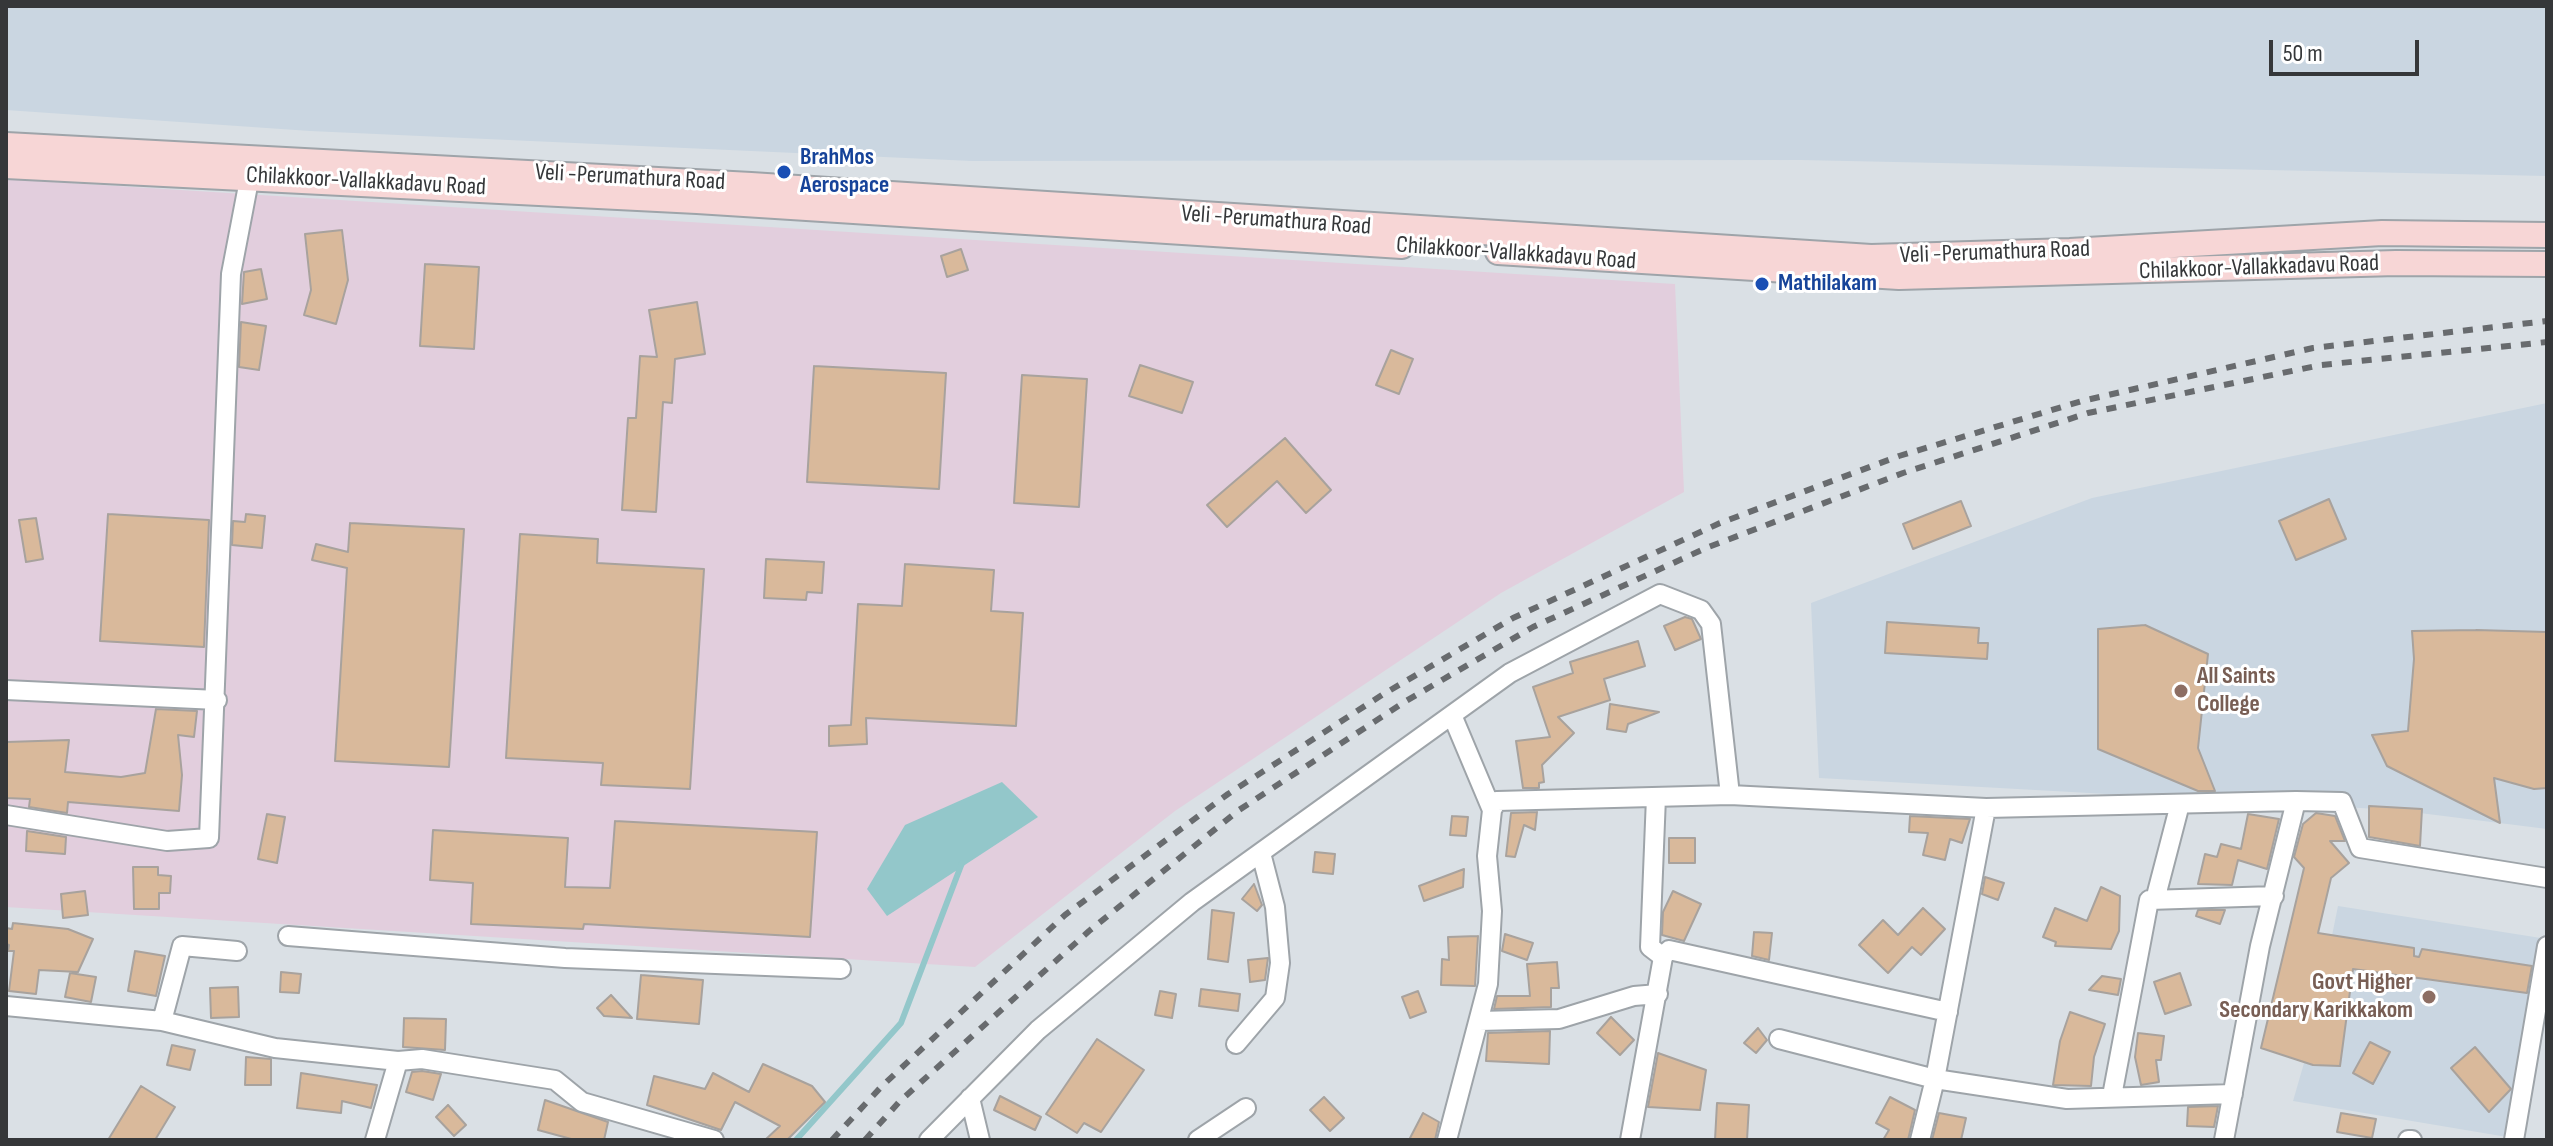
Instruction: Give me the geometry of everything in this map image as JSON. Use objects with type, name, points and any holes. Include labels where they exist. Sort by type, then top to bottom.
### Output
[{"type":"main road","name":"Veli -Perumathura Road","points":[[6,145],[751,185],[1871,257],[2070,251],[2382,233],[2547,235]]},
{"type":"main road","name":"Chilakkoor-Vallakkadavu Road","points":[[6,166],[250,175],[1899,277],[2396,263],[2547,264]]},
{"type":"street","points":[[6,815],[167,841],[209,838],[217,700],[231,274],[250,175]]},
{"type":"street","points":[[929,1140],[1038,1030],[1192,902],[1510,673],[1660,594],[1701,610],[1711,624],[1730,795]]},
{"type":"street","points":[[6,690],[217,700]]},
{"type":"street","points":[[1452,715],[1492,810]]},
{"type":"street","points":[[1447,1140],[1488,984],[1492,911],[1487,856],[1492,810],[1497,801],[1730,795],[1986,808],[2342,802],[2360,848],[2547,878]]},
{"type":"street","points":[[1656,797],[1650,947],[1663,957]]},
{"type":"street","points":[[2224,1140],[2260,946],[2296,801]]},
{"type":"street","points":[[2155,900],[2180,804]]},
{"type":"street","points":[[1920,1140],[1935,1079],[1986,808]]},
{"type":"street","points":[[1236,1044],[1275,998],[1277,986],[1280,963],[1275,907],[1261,853]]},
{"type":"street","points":[[2112,1096],[2149,900],[2274,896]]},
{"type":"street","points":[[288,936],[565,958],[841,969]]},
{"type":"street","points":[[162,1021],[182,946],[237,951]]},
{"type":"street","points":[[2514,1140],[2547,946]]},
{"type":"street","points":[[1630,1140],[1663,957],[1669,950],[1948,1012]]},
{"type":"street","points":[[1479,1021],[1559,1019],[1634,996],[1658,994]]},
{"type":"street","points":[[6,1006],[162,1021],[275,1048],[398,1061],[422,1059],[555,1080],[582,1102],[714,1140]]},
{"type":"street","points":[[1779,1039],[1935,1079],[2067,1099],[2233,1094]]},
{"type":"street","points":[[375,1140],[398,1061]]},
{"type":"street","points":[[970,1098],[980,1140]]},
{"type":"street","points":[[1198,1140],[1246,1108]]},
{"type":"shaded area","points":[[6,6],[2547,6],[2547,176],[1801,160],[972,161],[310,131],[6,110]]},
{"type":"shaded area","points":[[6,179],[1675,284],[1684,492],[1501,593],[1175,811],[975,967],[6,907]]},
{"type":"shaded area","name":"All Saints College","points":[[2547,403],[2547,829],[2396,810],[1819,778],[1811,603],[2092,498]]},
{"type":"shaded area","name":"Govt Higher Secondary Karikkakom","points":[[2338,906],[2547,939],[2513,1138],[2293,1101],[2311,1039]]},
{"type":"water","points":[[1002,782],[1038,817],[887,916],[867,889],[905,825]]},
{"type":"building","points":[[342,230],[348,280],[336,324],[304,315],[311,290],[305,234]]},
{"type":"building","points":[[961,249],[968,270],[947,277],[941,256]]},
{"type":"building","points":[[425,264],[479,267],[474,349],[420,346]]},
{"type":"building","points":[[261,269],[267,299],[242,304],[244,272]]},
{"type":"building","points":[[697,302],[705,354],[675,359],[672,403],[663,402],[656,512],[622,510],[628,418],[636,418],[640,356],[657,357],[649,310]]},
{"type":"building","points":[[241,322],[266,326],[259,370],[239,367]]},
{"type":"building","points":[[1391,350],[1413,359],[1399,394],[1376,385]]},
{"type":"building","points":[[1140,365],[1193,382],[1182,413],[1129,396]]},
{"type":"building","points":[[814,366],[946,373],[939,489],[807,482]]},
{"type":"building","points":[[1022,375],[1087,379],[1079,507],[1014,503]]},
{"type":"building","points":[[1285,438],[1331,490],[1306,513],[1277,481],[1227,527],[1207,505]]},
{"type":"building","points":[[2329,499],[2346,539],[2296,560],[2279,521]]},
{"type":"building","points":[[1961,501],[1971,526],[1913,549],[1903,524]]},
{"type":"building","points":[[108,514],[209,520],[204,647],[100,641]]},
{"type":"building","points":[[246,514],[265,516],[262,548],[232,545],[233,521],[245,522]]},
{"type":"building","points":[[36,518],[43,559],[26,562],[19,520]]},
{"type":"building","points":[[350,523],[464,529],[449,767],[335,761],[347,568],[312,560],[316,544],[348,552]]},
{"type":"building","points":[[520,534],[598,539],[597,563],[704,569],[690,789],[601,785],[603,763],[506,758]]},
{"type":"building","points":[[766,559],[824,562],[822,593],[807,592],[806,600],[764,598]]},
{"type":"building","points":[[905,564],[994,570],[991,611],[1023,613],[1016,726],[866,718],[867,744],[829,746],[829,726],[851,725],[858,604],[902,606]]},
{"type":"building","points":[[1685,617],[1692,619],[1701,639],[1675,650],[1664,626]]},
{"type":"building","points":[[1887,622],[1979,628],[1978,643],[1988,643],[1987,659],[1885,653]]},
{"type":"building","points":[[2145,625],[2208,654],[2198,748],[2215,791],[2198,791],[2098,749],[2098,629]]},
{"type":"building","points":[[2412,631],[2547,632],[2547,788],[2534,789],[2494,778],[2500,823],[2387,766],[2372,735],[2408,731],[2414,659]]},
{"type":"building","points":[[1638,641],[1645,666],[1604,679],[1610,700],[1558,717],[1574,733],[1542,765],[1544,782],[1539,783],[1539,788],[1523,788],[1516,741],[1550,737],[1533,687],[1573,673],[1570,662]]},
{"type":"building","points":[[1610,704],[1659,712],[1628,724],[1626,732],[1607,729]]},
{"type":"building","points":[[156,709],[197,711],[194,737],[178,735],[182,775],[179,811],[68,802],[67,813],[29,807],[30,799],[6,798],[7,742],[69,740],[65,772],[121,777],[145,773]]},
{"type":"building","points":[[2369,806],[2422,809],[2420,846],[2369,837]]},
{"type":"building","points":[[1537,812],[1535,830],[1524,825],[1515,857],[1506,856],[1511,813]]},
{"type":"building","points":[[2316,813],[2335,816],[2345,841],[2330,841],[2349,863],[2331,878],[2318,933],[2414,948],[2414,956],[2419,957],[2422,949],[2532,966],[2527,993],[2353,969],[2340,1066],[2313,1065],[2261,1048],[2304,868],[2294,857],[2303,824]]},
{"type":"building","points":[[267,814],[285,817],[277,863],[258,859]]},
{"type":"building","points":[[2248,814],[2279,819],[2267,869],[2238,860],[2232,885],[2198,884],[2205,854],[2217,857],[2221,844],[2241,849]]},
{"type":"building","points":[[1452,816],[1468,817],[1466,836],[1450,835]]},
{"type":"building","points":[[1910,816],[1970,819],[1962,843],[1950,839],[1945,860],[1923,855],[1928,833],[1909,832]]},
{"type":"building","points":[[615,821],[817,832],[810,937],[584,924],[583,929],[471,924],[473,883],[430,880],[433,830],[568,838],[565,887],[610,888]]},
{"type":"building","points":[[27,831],[66,837],[65,854],[26,851]]},
{"type":"building","points":[[1669,838],[1695,838],[1695,863],[1669,863]]},
{"type":"building","points":[[1315,852],[1335,854],[1333,874],[1313,872]]},
{"type":"building","points":[[133,867],[158,867],[158,875],[171,876],[170,893],[159,893],[159,909],[134,909]]},
{"type":"building","points":[[1464,869],[1463,887],[1424,901],[1419,886]]},
{"type":"building","points":[[1985,877],[2004,883],[1998,900],[1982,894]]},
{"type":"building","points":[[1254,884],[1262,905],[1257,911],[1242,899]]},
{"type":"building","points":[[2101,887],[2120,896],[2119,931],[2111,949],[2055,946],[2056,942],[2043,937],[2055,908],[2087,921]]},
{"type":"building","points":[[85,891],[88,915],[63,918],[61,894]]},
{"type":"building","points":[[1673,891],[1701,904],[1684,941],[1662,935],[1663,912]]},
{"type":"building","points":[[1923,908],[1945,929],[1921,955],[1912,947],[1888,973],[1859,945],[1883,920],[1898,935]]},
{"type":"building","points":[[1212,910],[1234,913],[1228,962],[1208,959]]},
{"type":"building","points":[[2198,910],[2225,910],[2220,924],[2196,916]]},
{"type":"building","points":[[13,923],[68,929],[93,939],[78,972],[39,970],[36,994],[9,991],[14,951],[8,951],[6,928],[12,929]]},
{"type":"building","points":[[1754,932],[1772,933],[1769,960],[1752,956]]},
{"type":"building","points":[[1505,934],[1533,943],[1527,960],[1502,951]]},
{"type":"building","points":[[1478,936],[1475,986],[1441,985],[1442,959],[1449,960],[1448,937]]},
{"type":"building","points":[[135,951],[165,956],[156,996],[128,991]]},
{"type":"building","points":[[1268,958],[1265,980],[1250,982],[1248,960]]},
{"type":"building","points":[[1557,962],[1559,988],[1551,988],[1551,1007],[1494,1009],[1497,996],[1530,996],[1527,964]]},
{"type":"building","points":[[281,972],[301,974],[299,993],[280,992]]},
{"type":"building","points":[[70,973],[96,977],[91,1002],[65,997]]},
{"type":"building","points":[[2180,973],[2191,1005],[2165,1014],[2154,982]]},
{"type":"building","points":[[641,975],[703,980],[699,1024],[637,1019]]},
{"type":"building","points":[[2102,976],[2121,979],[2118,995],[2089,990]]},
{"type":"building","points":[[238,987],[239,1017],[211,1018],[210,988]]},
{"type":"building","points":[[1201,989],[1240,994],[1238,1011],[1199,1006]]},
{"type":"building","points":[[1160,991],[1176,994],[1172,1018],[1155,1015]]},
{"type":"building","points":[[1418,991],[1426,1012],[1410,1018],[1402,997]]},
{"type":"building","points":[[611,995],[632,1018],[604,1016],[597,1008]]},
{"type":"building","points":[[2070,1012],[2105,1024],[2094,1057],[2091,1086],[2053,1085],[2060,1041]]},
{"type":"building","points":[[1611,1017],[1634,1040],[1620,1055],[1597,1033]]},
{"type":"building","points":[[404,1018],[446,1019],[445,1050],[403,1047]]},
{"type":"building","points":[[1758,1028],[1767,1040],[1756,1053],[1744,1043]]},
{"type":"building","points":[[1550,1031],[1549,1064],[1486,1061],[1488,1033]]},
{"type":"building","points":[[2138,1033],[2164,1036],[2161,1060],[2156,1060],[2159,1082],[2141,1085],[2135,1057]]},
{"type":"building","points":[[1097,1039],[1144,1070],[1101,1132],[1084,1123],[1077,1133],[1046,1114]]},
{"type":"building","points":[[2370,1042],[2390,1052],[2373,1084],[2353,1073]]},
{"type":"building","points":[[172,1045],[195,1050],[190,1070],[167,1065]]},
{"type":"building","points":[[2475,1047],[2511,1089],[2489,1112],[2451,1068]]},
{"type":"building","points":[[1658,1053],[1706,1070],[1700,1110],[1648,1107]]},
{"type":"building","points":[[246,1057],[271,1059],[271,1085],[245,1085]]},
{"type":"building","points":[[763,1064],[812,1086],[825,1102],[787,1140],[765,1140],[780,1126],[735,1102],[721,1130],[647,1105],[654,1076],[705,1089],[713,1073],[749,1092]]},
{"type":"building","points":[[412,1072],[441,1074],[433,1100],[406,1092]]},
{"type":"building","points":[[301,1073],[377,1085],[371,1108],[342,1101],[341,1113],[297,1108]]},
{"type":"building","points":[[141,1086],[175,1107],[155,1140],[108,1140]]},
{"type":"building","points":[[1000,1096],[1041,1117],[1035,1130],[994,1110]]},
{"type":"building","points":[[1324,1097],[1344,1118],[1330,1131],[1310,1110]]},
{"type":"building","points":[[1890,1097],[1915,1110],[1908,1140],[1883,1140],[1889,1130],[1876,1123]]},
{"type":"building","points":[[545,1100],[608,1122],[604,1140],[575,1140],[538,1130]]},
{"type":"building","points":[[1717,1103],[1749,1105],[1747,1140],[1715,1140]]},
{"type":"building","points":[[448,1105],[466,1125],[454,1136],[436,1117]]},
{"type":"building","points":[[2218,1106],[2214,1127],[2187,1126],[2188,1107]]},
{"type":"building","points":[[1423,1113],[1439,1122],[1435,1140],[1409,1140]]},
{"type":"building","points":[[1939,1113],[1966,1118],[1961,1140],[1932,1140]]},
{"type":"building","points":[[2341,1113],[2376,1119],[2372,1138],[2337,1132]]},
{"type":"waterway","points":[[796,1140],[901,1023],[962,863]]},
{"type":"railway","points":[[832,1140],[881,1087],[1065,915],[1228,794],[1382,695],[1513,618],[1720,523],[1899,456],[2082,401],[2313,348],[2547,321]]},
{"type":"railway","points":[[865,1140],[900,1101],[1089,931],[1239,810],[1406,701],[1533,627],[1706,548],[1903,473],[2088,413],[2321,365],[2547,342]]},
{"type":"place","name":"BrahMos Aerospace","points":[[784,172]]},
{"type":"place","name":"Mathilakam","points":[[1762,284]]},
{"type":"place","name":"All Saints College","points":[[2181,691]]},
{"type":"place","name":"Govt Higher Secondary Karikkakom","points":[[2429,997]]}]
